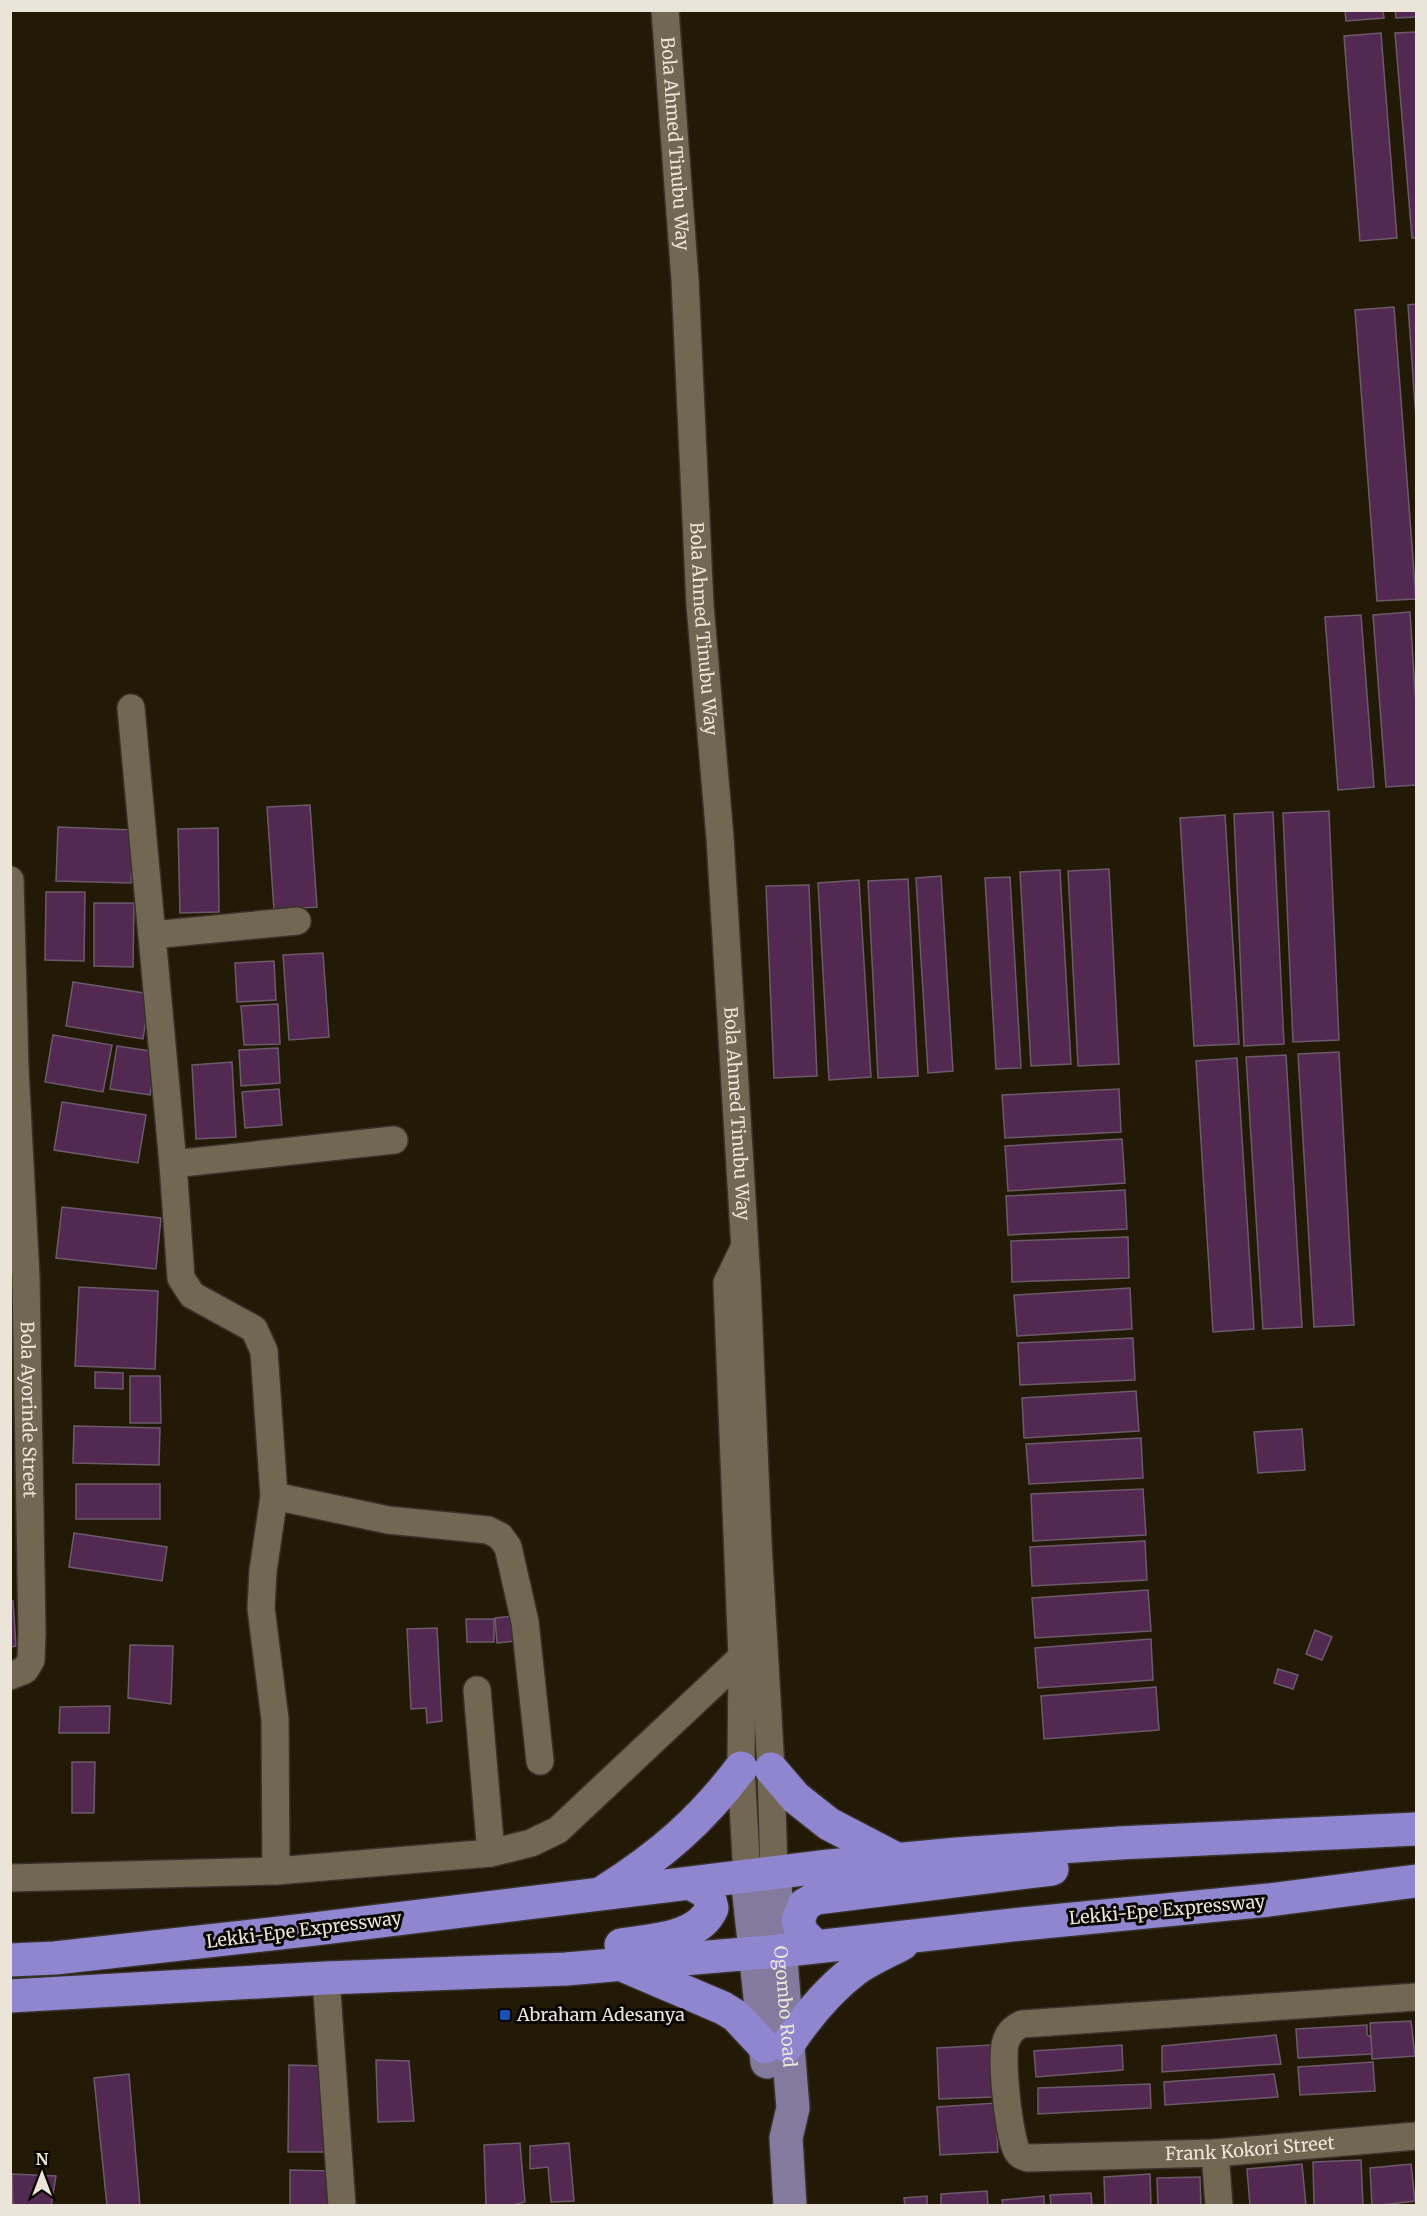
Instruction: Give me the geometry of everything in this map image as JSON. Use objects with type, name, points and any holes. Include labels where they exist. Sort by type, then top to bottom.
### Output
[{"type":"highway","points":[[598,1896],[638,1870],[684,1833],[716,1801],[756,1768],[829,1824],[898,1860]]},
{"type":"highway","points":[[815,1946],[802,1933],[798,1921],[804,1905],[816,1898],[1047,1870],[1173,1840],[1416,1828]]},
{"type":"highway","name":"Lekki-Epe Expressway","points":[[10,1960],[55,1958],[898,1860],[1173,1840]]},
{"type":"highway","name":"Lekki-Epe Expressway","points":[[398,1976],[566,1969],[767,1952],[1269,1900],[1416,1881]]},
{"type":"highway","points":[[10,1996],[398,1976],[432,1963],[616,1946],[669,1937],[690,1930],[703,1922],[712,1908],[708,1893],[692,1884]]},
{"type":"highway","points":[[620,1964],[723,2008],[776,2047],[798,2029],[836,1985],[858,1968],[917,1936]]},
{"type":"main road","name":"Ogombo Road","points":[[760,1875],[776,2047],[771,2106],[786,2138],[790,2205]]},
{"type":"street","name":"Bola Ahmed Tinubu Way","points":[[665,10],[684,280],[700,605],[720,838],[745,1247],[727,1282],[753,1656]]},
{"type":"street","points":[[131,708],[173,1164],[181,1278],[192,1295],[254,1329],[264,1351],[274,1496],[263,1571],[261,1608],[275,1719],[276,1871]]},
{"type":"street","name":"Bola Ayorinde Street","points":[[10,880],[18,1278],[32,1634],[31,1660],[25,1670],[10,1676]]},
{"type":"street","points":[[152,935],[297,921]]},
{"type":"street","points":[[173,1164],[394,1140]]},
{"type":"street","points":[[274,1496],[388,1520],[488,1530],[500,1536],[508,1547],[525,1622],[540,1761]]},
{"type":"street","points":[[753,1656],[760,1875]]},
{"type":"street","points":[[10,1878],[276,1871],[491,1853],[531,1843],[558,1830],[753,1656]]},
{"type":"street","points":[[477,1690],[491,1853]]},
{"type":"street","points":[[326,1978],[342,2205]]},
{"type":"street","name":"Frank Kokori Street","points":[[1416,1997],[1022,2024],[1010,2033],[1004,2050],[1007,2103],[1015,2148],[1020,2156],[1028,2158],[1215,2153],[1416,2136]]},
{"type":"street","points":[[1215,2153],[1219,2205]]},
{"type":"building","points":[[1345,10],[1383,10],[1384,18],[1346,21]]},
{"type":"building","points":[[1395,10],[1416,10],[1416,17],[1396,18]]},
{"type":"building","points":[[1416,32],[1416,238],[1412,238],[1395,33]]},
{"type":"building","points":[[1381,33],[1397,238],[1360,241],[1344,36]]},
{"type":"building","points":[[1416,304],[1416,419],[1408,305]]},
{"type":"building","points":[[1394,307],[1416,599],[1377,601],[1355,310]]},
{"type":"building","points":[[1410,612],[1416,706],[1416,785],[1386,787],[1373,615]]},
{"type":"building","points":[[1361,615],[1374,787],[1338,790],[1325,617]]},
{"type":"building","points":[[310,805],[317,907],[274,910],[267,807]]},
{"type":"building","points":[[1329,811],[1339,1040],[1293,1042],[1283,813]]},
{"type":"building","points":[[1273,812],[1284,1044],[1244,1046],[1234,814]]},
{"type":"building","points":[[1225,815],[1239,1044],[1194,1046],[1180,818]]},
{"type":"building","points":[[58,827],[133,830],[131,883],[56,881]]},
{"type":"building","points":[[218,828],[219,912],[180,913],[178,829]]},
{"type":"building","points":[[1109,869],[1119,1064],[1078,1066],[1068,871]]},
{"type":"building","points":[[1060,870],[1071,1064],[1031,1066],[1020,872]]},
{"type":"building","points":[[941,876],[953,1071],[928,1073],[916,878]]},
{"type":"building","points":[[1010,877],[1021,1068],[996,1069],[985,878]]},
{"type":"building","points":[[908,879],[918,1076],[878,1078],[868,881]]},
{"type":"building","points":[[859,880],[871,1077],[829,1080],[818,883]]},
{"type":"building","points":[[809,885],[817,1076],[774,1078],[766,886]]},
{"type":"building","points":[[46,892],[85,892],[84,961],[45,960]]},
{"type":"building","points":[[94,903],[134,903],[133,967],[94,966]]},
{"type":"building","points":[[323,953],[329,1037],[289,1040],[283,955]]},
{"type":"building","points":[[274,961],[276,1000],[237,1002],[235,963]]},
{"type":"building","points":[[73,982],[150,994],[143,1039],[66,1026]]},
{"type":"building","points":[[278,1004],[280,1044],[244,1045],[241,1006]]},
{"type":"building","points":[[53,1035],[112,1045],[103,1092],[45,1082]]},
{"type":"building","points":[[117,1046],[157,1052],[150,1095],[110,1089]]},
{"type":"building","points":[[278,1048],[280,1083],[241,1086],[239,1050]]},
{"type":"building","points":[[1339,1052],[1354,1325],[1314,1327],[1298,1054]]},
{"type":"building","points":[[1286,1055],[1302,1327],[1263,1329],[1246,1057]]},
{"type":"building","points":[[1237,1058],[1254,1329],[1213,1332],[1196,1061]]},
{"type":"building","points":[[232,1062],[236,1137],[196,1139],[192,1065]]},
{"type":"building","points":[[279,1089],[282,1125],[245,1128],[242,1092]]},
{"type":"building","points":[[1119,1089],[1121,1132],[1005,1138],[1002,1095]]},
{"type":"building","points":[[62,1102],[146,1115],[138,1163],[54,1150]]},
{"type":"building","points":[[1122,1139],[1125,1183],[1008,1191],[1005,1146]]},
{"type":"building","points":[[1125,1190],[1127,1229],[1008,1235],[1006,1196]]},
{"type":"building","points":[[62,1207],[161,1218],[156,1269],[56,1258]]},
{"type":"building","points":[[1128,1237],[1129,1278],[1012,1282],[1011,1241]]},
{"type":"building","points":[[79,1287],[158,1291],[155,1369],[75,1366]]},
{"type":"building","points":[[1130,1288],[1132,1329],[1017,1336],[1014,1295]]},
{"type":"building","points":[[1133,1338],[1135,1380],[1020,1385],[1018,1343]]},
{"type":"building","points":[[95,1372],[123,1373],[123,1389],[95,1388]]},
{"type":"building","points":[[130,1376],[160,1376],[161,1423],[130,1423]]},
{"type":"building","points":[[1136,1391],[1139,1431],[1024,1438],[1022,1398]]},
{"type":"building","points":[[74,1426],[160,1428],[159,1465],[73,1463]]},
{"type":"building","points":[[1302,1429],[1305,1470],[1258,1473],[1254,1432]]},
{"type":"building","points":[[1141,1438],[1143,1478],[1029,1484],[1026,1444]]},
{"type":"building","points":[[76,1484],[160,1484],[160,1519],[76,1519]]},
{"type":"building","points":[[1143,1489],[1146,1535],[1033,1541],[1031,1494]]},
{"type":"building","points":[[74,1533],[167,1547],[162,1581],[69,1567]]},
{"type":"building","points":[[1145,1541],[1147,1580],[1032,1586],[1030,1547]]},
{"type":"building","points":[[1148,1590],[1151,1631],[1035,1638],[1032,1598]]},
{"type":"building","points":[[10,1601],[13,1601],[16,1646],[10,1647]]},
{"type":"building","points":[[514,1616],[516,1641],[497,1643],[495,1618]]},
{"type":"building","points":[[466,1619],[494,1619],[494,1642],[467,1642]]},
{"type":"building","points":[[437,1628],[442,1721],[427,1723],[426,1708],[411,1709],[407,1629]]},
{"type":"building","points":[[1315,1630],[1332,1637],[1322,1660],[1306,1654]]},
{"type":"building","points":[[1151,1639],[1153,1680],[1038,1688],[1035,1648]]},
{"type":"building","points":[[130,1645],[173,1646],[171,1704],[128,1698]]},
{"type":"building","points":[[1278,1669],[1298,1675],[1293,1689],[1274,1683]]},
{"type":"building","points":[[1156,1687],[1159,1730],[1044,1739],[1041,1696]]},
{"type":"building","points":[[110,1706],[109,1733],[59,1733],[60,1707]]},
{"type":"building","points":[[72,1762],[95,1762],[94,1813],[72,1813]]},
{"type":"building","points":[[1411,2021],[1415,2056],[1372,2059],[1370,2023]]},
{"type":"building","points":[[1367,2025],[1367,2035],[1371,2037],[1372,2054],[1298,2058],[1296,2029]]},
{"type":"building","points":[[1276,2035],[1281,2064],[1162,2072],[1162,2046]]},
{"type":"building","points":[[991,2045],[994,2097],[939,2099],[937,2048]]},
{"type":"building","points":[[1122,2045],[1123,2070],[1036,2077],[1034,2051]]},
{"type":"building","points":[[376,2060],[409,2061],[414,2121],[378,2122]]},
{"type":"building","points":[[1373,2062],[1375,2091],[1300,2095],[1298,2067]]},
{"type":"building","points":[[289,2065],[329,2066],[334,2152],[288,2152]]},
{"type":"building","points":[[129,2074],[140,2206],[107,2206],[94,2078]]},
{"type":"building","points":[[1274,2074],[1278,2097],[1165,2105],[1164,2082]]},
{"type":"building","points":[[1150,2084],[1151,2108],[1038,2114],[1038,2088]]},
{"type":"building","points":[[995,2103],[998,2152],[940,2155],[937,2107]]},
{"type":"building","points":[[520,2143],[525,2202],[509,2206],[486,2206],[484,2145]]},
{"type":"building","points":[[569,2143],[574,2201],[551,2202],[548,2167],[530,2169],[530,2146]]},
{"type":"building","points":[[1361,2160],[1363,2206],[1314,2206],[1313,2162]]},
{"type":"building","points":[[1302,2164],[1306,2206],[1250,2206],[1247,2169]]},
{"type":"building","points":[[1411,2164],[1415,2201],[1372,2206],[1370,2168]]},
{"type":"building","points":[[290,2170],[332,2171],[333,2206],[290,2206]]},
{"type":"building","points":[[12,2174],[56,2176],[51,2206],[13,2206]]},
{"type":"building","points":[[1150,2174],[1151,2206],[1105,2206],[1104,2177]]},
{"type":"building","points":[[1200,2177],[1201,2206],[1158,2206],[1157,2178]]},
{"type":"building","points":[[987,2191],[988,2206],[941,2206],[941,2194]]},
{"type":"building","points":[[1091,2193],[1092,2206],[1051,2206],[1050,2195]]},
{"type":"building","points":[[927,2196],[927,2206],[905,2206],[904,2198]]},
{"type":"building","points":[[1044,2196],[1044,2206],[1003,2206],[1002,2200]]},
{"type":"place","name":"Abraham Adesanya","points":[[505,2015]]}]
